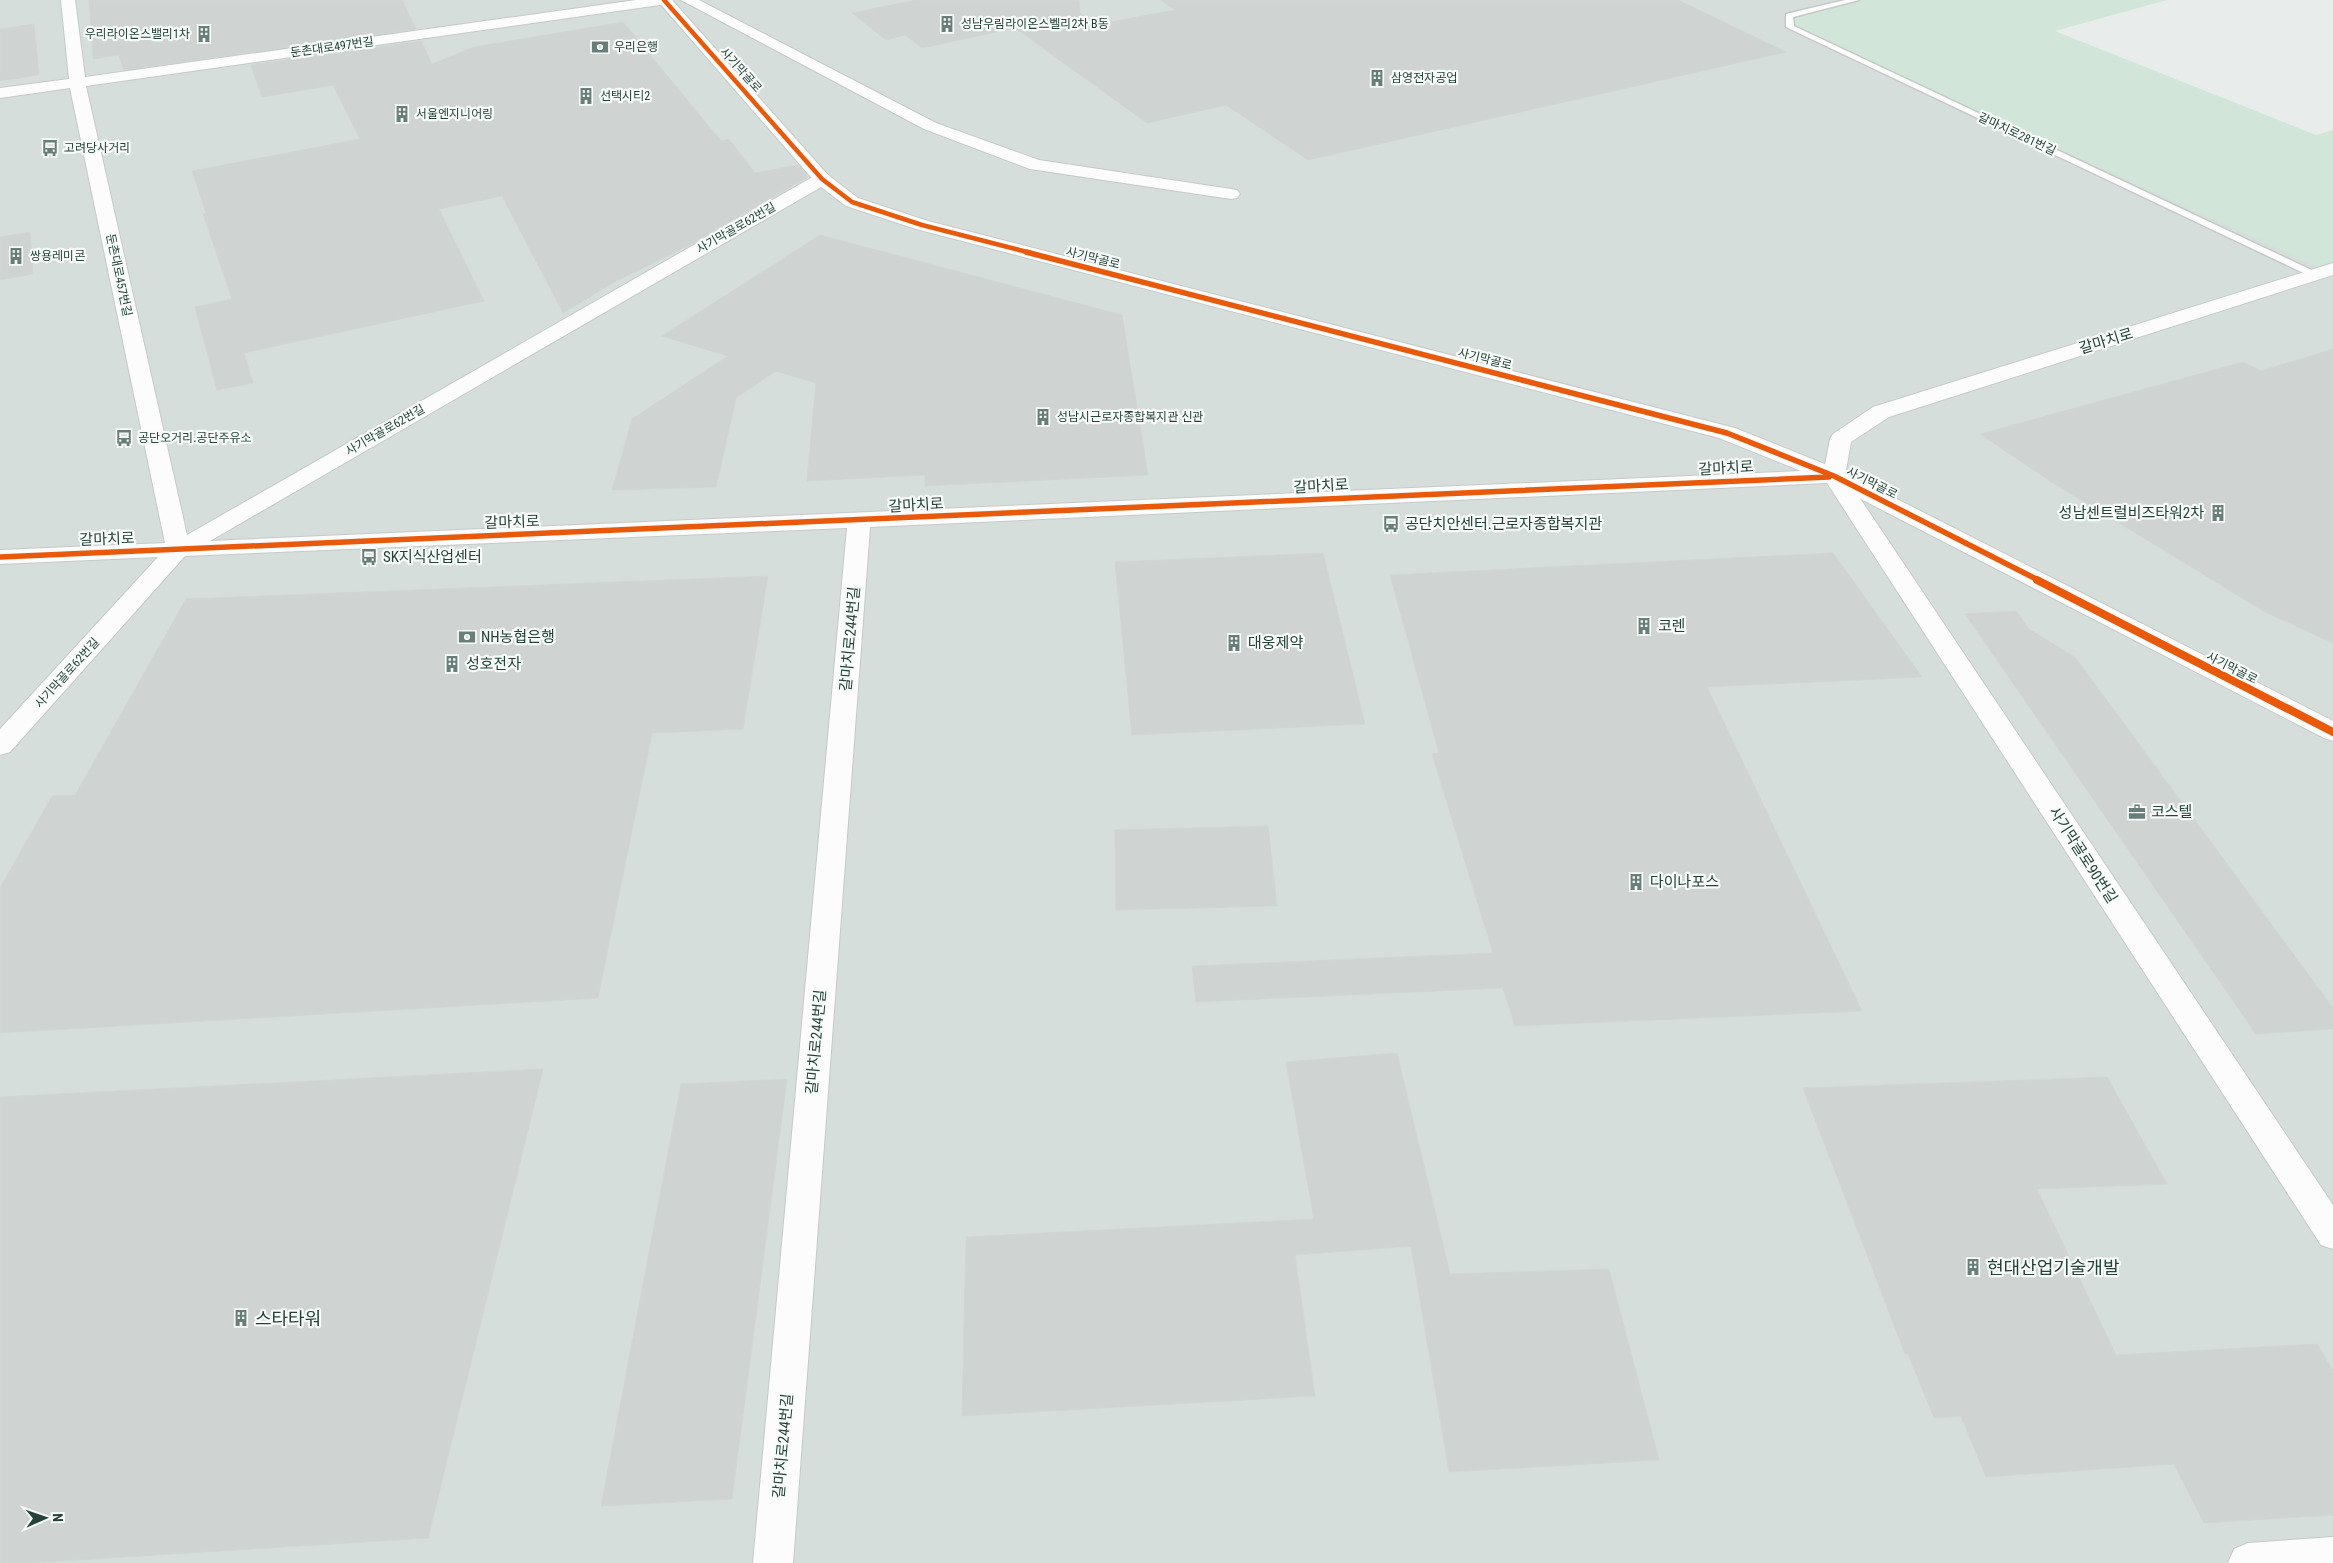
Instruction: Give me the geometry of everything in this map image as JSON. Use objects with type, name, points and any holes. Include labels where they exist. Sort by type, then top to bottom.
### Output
[{"type":"street","name":"둔촌대로457번길","points":[[68,0],[76,56],[77,82],[178,550]]},
{"type":"street","name":"둔촌대로497번길","points":[[0,94],[665,0]]},
{"type":"street","name":"사기막골로","points":[[665,0],[822,179],[852,202],[922,225],[1727,433],[1834,476],[2333,732]]},
{"type":"street","points":[[688,0],[930,126],[1036,165],[1231,194]]},
{"type":"street","name":"사기막골로62번길","points":[[0,746],[178,550],[822,179]]},
{"type":"street","name":"갈마치로","points":[[0,557],[859,522],[1834,476],[1841,438],[1882,412],[2324,272]]},
{"type":"street","name":"사기막골로90번길","points":[[1834,476],[2333,1234]]},
{"type":"street","name":"갈마치로244번길","points":[[773,1563],[859,522]]},
{"type":"street","points":[[2248,1563],[2333,1557]]},
{"type":"lane","name":"갈마치로281번길","points":[[1855,0],[1789,16],[1790,27],[2324,272]]},
{"type":"shaded area","points":[[0,0],[1855,0],[2333,268],[2333,1563],[0,1563]]},
{"type":"green space","points":[[1855,0],[2167,0],[2055,31],[2316,135],[2333,130],[2333,268],[2325,270],[1790,27],[1789,16]]},
{"type":"building","name":"우리라이온스밸리1차","points":[[89,0],[402,0],[416,29],[124,70],[119,55],[93,59]]},
{"type":"building","name":"삼영전자공업","points":[[916,0],[1079,0],[1080,13],[1095,25],[1175,10],[1161,0],[1678,0],[1786,52],[1308,160],[1226,105],[1147,123],[1015,28],[922,48],[905,35],[886,40],[852,13]]},
{"type":"building","points":[[623,22],[721,141],[729,139],[755,173],[798,165],[808,177],[686,247],[616,281],[563,313],[502,196],[439,209],[484,301],[244,353],[253,383],[217,390],[195,307],[232,299],[203,214],[206,213],[192,171],[360,139],[333,85],[262,97],[251,65],[421,41],[432,64],[474,47]]},
{"type":"building","points":[[34,24],[39,75],[0,81],[0,29]]},
{"type":"building","name":"쌍용레미콘","points":[[30,232],[33,274],[0,280],[0,237]]},
{"type":"building","points":[[820,235],[1122,315],[1148,475],[925,486],[925,475],[807,481],[816,383],[776,371],[736,398],[716,487],[612,490],[632,419],[728,356],[662,336]]},
{"type":"building","name":"성남센트럴비즈타워2차","points":[[2333,349],[2333,643],[2265,612],[2050,481],[1980,434],[2243,362],[2261,371]]},
{"type":"building","name":"대웅제약","points":[[1323,553],[1365,724],[1132,735],[1115,562]]},
{"type":"building","points":[[1833,553],[1922,677],[1707,687],[1862,1011],[1515,1026],[1503,988],[1196,1002],[1192,966],[1493,953],[1432,754],[1439,753],[1390,575]]},
{"type":"building","points":[[768,576],[743,729],[652,733],[598,998],[0,1033],[0,888],[52,796],[75,795],[186,599]]},
{"type":"building","points":[[2016,611],[2029,629],[2075,657],[2333,1008],[2333,1029],[2256,1034],[1965,614]]},
{"type":"building","points":[[1268,826],[1277,906],[1116,910],[1115,830]]},
{"type":"building","points":[[1397,1053],[1450,1274],[1609,1269],[1659,1460],[1449,1472],[1411,1246],[1295,1255],[1315,1396],[962,1416],[966,1237],[1314,1219],[1286,1062]]},
{"type":"building","name":"스타타워","points":[[543,1069],[428,1538],[30,1563],[0,1563],[0,1097]]},
{"type":"building","points":[[2107,1077],[2167,1184],[2037,1189],[2116,1355],[2317,1344],[2333,1371],[2333,1515],[2204,1523],[2174,1464],[1986,1477],[1961,1416],[1934,1418],[1908,1354],[1905,1354],[1803,1088]]},
{"type":"building","points":[[787,1079],[732,1499],[601,1506],[681,1084]]},
{"type":"cycle path","points":[[664,0],[822,179],[852,202],[922,225],[1727,433],[1834,476],[2333,732]]},
{"type":"cycle path","points":[[0,557],[859,521],[1829,477]]},
{"type":"place","name":"성남우림라이온스벨리2차 B동","points":[[947,24]]},
{"type":"place","name":"우리라이온스밸리1차","points":[[204,34]]},
{"type":"place","name":"우리은행","points":[[600,47]]},
{"type":"place","name":"삼영전자공업","points":[[1377,78]]},
{"type":"place","name":"선택시티2","points":[[586,96]]},
{"type":"place","name":"서울엔지니어링","points":[[402,114]]},
{"type":"place","name":"고려당사거리","points":[[50,148]]},
{"type":"place","name":"쌍용레미콘","points":[[16,256]]},
{"type":"place","name":"성남시근로자종합복지관 신관","points":[[1043,417]]},
{"type":"place","name":"공단오거리.공단주유소","points":[[124,438]]},
{"type":"place","name":"성남센트럴비즈타워2차","points":[[2218,513]]},
{"type":"place","name":"공단치안센터.근로자종합복지관","points":[[1391,524]]},
{"type":"place","name":"SK지식산업센터","points":[[369,557]]},
{"type":"place","name":"코렌","points":[[1644,626]]},
{"type":"place","name":"NH농협은행","points":[[467,637]]},
{"type":"place","name":"대웅제약","points":[[1234,643]]},
{"type":"place","name":"성호전자","points":[[452,664]]},
{"type":"place","name":"코스텔","points":[[2137,812]]},
{"type":"place","name":"다이나포스","points":[[1636,882]]},
{"type":"place","name":"현대산업기술개발","points":[[1973,1267]]},
{"type":"place","name":"스타타워","points":[[241,1318]]}]
